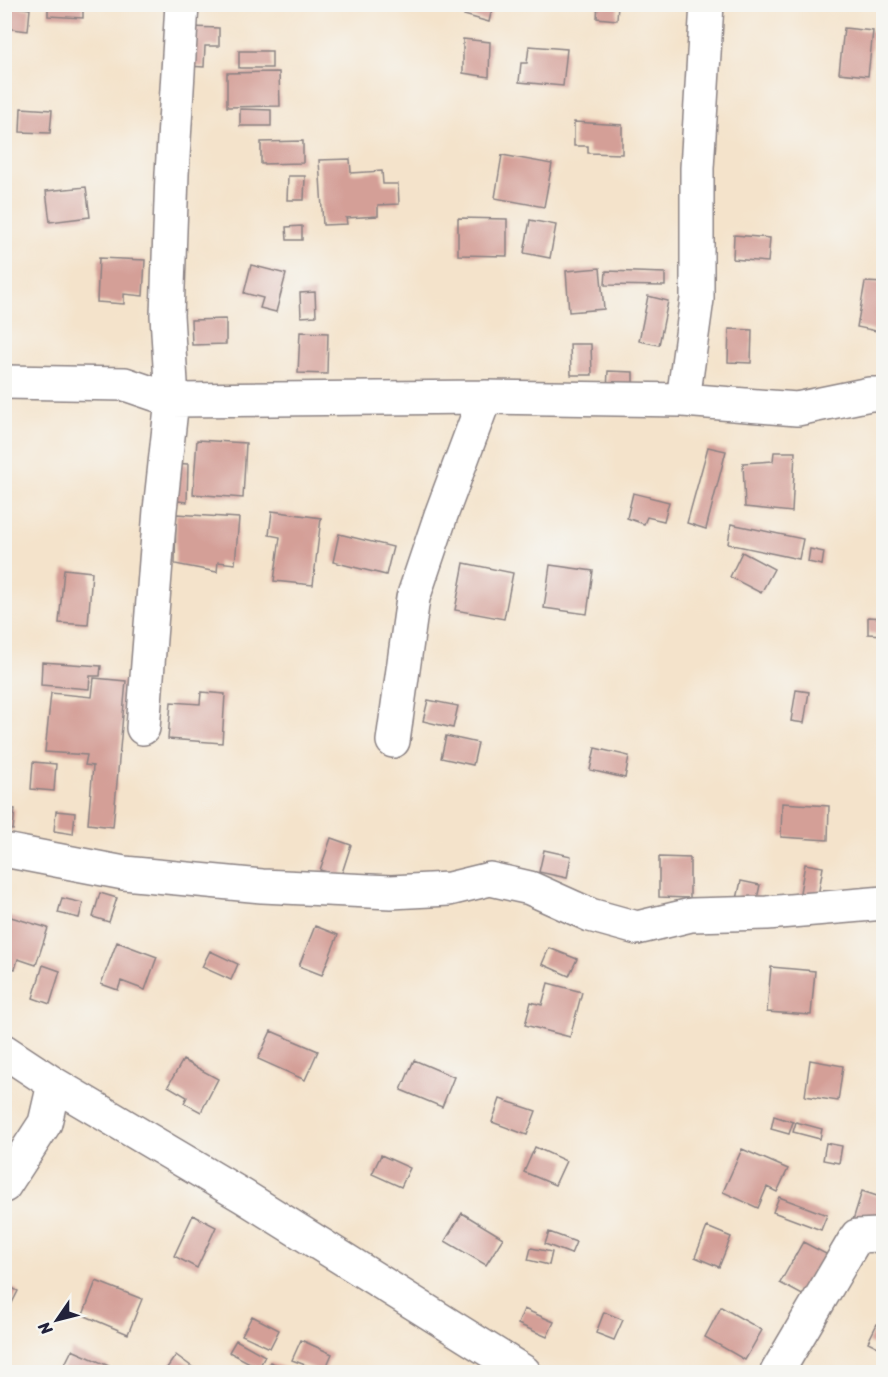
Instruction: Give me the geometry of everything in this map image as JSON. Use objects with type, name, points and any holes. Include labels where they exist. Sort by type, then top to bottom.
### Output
[{"type":"street","points":[[143,728],[159,510],[172,399],[167,315],[182,4]]},
{"type":"street","points":[[683,400],[697,299],[697,168],[707,4]]},
{"type":"street","points":[[4,382],[124,384],[172,399],[485,397],[683,400],[797,410],[870,394],[884,394]]},
{"type":"street","points":[[393,741],[413,598],[485,397]]},
{"type":"street","points":[[4,850],[124,873],[262,886],[391,892],[449,889],[490,879],[530,888],[590,915],[637,928],[691,915],[767,913],[884,903]]},
{"type":"street","points":[[4,1051],[54,1084],[243,1196],[524,1372]]},
{"type":"street","points":[[4,1186],[45,1123],[54,1084]]},
{"type":"street","points":[[777,1372],[857,1236],[879,1235],[884,1237]]},
{"type":"building","points":[[4,4],[17,4],[17,7],[30,9],[28,31],[4,28]]},
{"type":"building","points":[[48,4],[83,4],[83,18],[48,16]]},
{"type":"building","points":[[467,4],[493,4],[489,22],[464,15]]},
{"type":"building","points":[[598,4],[618,4],[617,20],[597,18]]},
{"type":"building","points":[[190,27],[219,28],[219,46],[205,46],[204,67],[188,66]]},
{"type":"building","points":[[844,28],[873,31],[868,76],[839,73]]},
{"type":"building","points":[[463,39],[490,42],[489,77],[463,73]]},
{"type":"building","points":[[529,46],[567,49],[563,86],[519,82],[521,63],[527,63]]},
{"type":"building","points":[[239,51],[272,51],[272,68],[239,68]]},
{"type":"building","points":[[279,72],[280,106],[227,107],[227,73]]},
{"type":"building","points":[[21,108],[52,110],[50,133],[20,132]]},
{"type":"building","points":[[240,109],[271,110],[271,126],[240,126]]},
{"type":"building","points":[[574,122],[622,125],[622,154],[588,153],[588,146],[574,146]]},
{"type":"building","points":[[303,141],[303,163],[261,164],[261,142]]},
{"type":"building","points":[[502,155],[552,164],[544,207],[495,198]]},
{"type":"building","points":[[350,159],[351,173],[382,171],[383,184],[398,184],[399,204],[378,205],[378,216],[346,218],[347,224],[323,225],[319,160]]},
{"type":"building","points":[[288,176],[305,176],[304,200],[287,200]]},
{"type":"building","points":[[86,187],[90,217],[50,222],[46,191]]},
{"type":"building","points":[[458,218],[507,219],[507,256],[458,255]]},
{"type":"building","points":[[530,220],[556,225],[550,258],[524,253]]},
{"type":"building","points":[[302,226],[302,240],[287,240],[286,227]]},
{"type":"building","points":[[734,235],[770,238],[768,262],[733,259]]},
{"type":"building","points":[[99,258],[145,260],[143,296],[124,294],[124,304],[97,302]]},
{"type":"building","points":[[251,265],[286,274],[276,312],[260,308],[263,298],[244,293]]},
{"type":"building","points":[[600,268],[604,309],[569,312],[566,271]]},
{"type":"building","points":[[606,271],[665,273],[665,286],[605,285]]},
{"type":"building","points":[[865,282],[884,283],[884,326],[881,332],[857,327]]},
{"type":"building","points":[[315,292],[316,316],[301,317],[300,293]]},
{"type":"building","points":[[648,296],[668,301],[659,345],[639,341]]},
{"type":"building","points":[[226,319],[226,344],[192,345],[191,320]]},
{"type":"building","points":[[729,329],[752,330],[751,363],[728,362]]},
{"type":"building","points":[[300,332],[328,333],[327,374],[298,373]]},
{"type":"building","points":[[570,344],[591,344],[592,375],[571,375]]},
{"type":"building","points":[[608,371],[633,372],[633,391],[607,390]]},
{"type":"building","points":[[197,440],[246,443],[243,498],[193,494]]},
{"type":"building","points":[[708,447],[726,451],[706,529],[687,523]]},
{"type":"building","points":[[774,452],[795,452],[792,512],[745,507],[743,463],[773,461]]},
{"type":"building","points":[[170,463],[188,464],[187,502],[169,500]]},
{"type":"building","points":[[633,493],[669,502],[664,521],[647,517],[644,524],[627,518]]},
{"type":"building","points":[[272,511],[321,518],[313,585],[274,581],[280,537],[269,535]]},
{"type":"building","points":[[176,514],[239,518],[235,564],[218,562],[217,572],[175,564]]},
{"type":"building","points":[[731,524],[803,539],[799,559],[728,544]]},
{"type":"building","points":[[339,534],[393,547],[386,575],[333,562]]},
{"type":"building","points":[[882,548],[884,548],[884,576],[880,576]]},
{"type":"building","points":[[810,549],[824,552],[822,565],[808,562]]},
{"type":"building","points":[[742,552],[774,569],[761,593],[730,577]]},
{"type":"building","points":[[464,563],[513,573],[504,619],[455,610]]},
{"type":"building","points":[[550,565],[593,571],[587,614],[544,608]]},
{"type":"building","points":[[64,569],[92,572],[88,625],[59,623]]},
{"type":"building","points":[[868,617],[884,618],[884,635],[868,634]]},
{"type":"building","points":[[42,662],[101,666],[100,676],[90,676],[89,689],[41,685]]},
{"type":"building","points":[[94,678],[126,681],[113,827],[88,824],[93,766],[85,765],[87,755],[45,752],[51,693],[92,697]]},
{"type":"building","points":[[796,690],[809,692],[804,723],[791,721]]},
{"type":"building","points":[[201,692],[225,694],[222,743],[168,739],[171,702],[200,704]]},
{"type":"building","points":[[428,700],[458,706],[453,728],[423,721]]},
{"type":"building","points":[[446,736],[478,743],[473,765],[441,758]]},
{"type":"building","points":[[595,748],[629,756],[625,778],[590,770]]},
{"type":"building","points":[[33,762],[56,764],[54,791],[31,789]]},
{"type":"building","points":[[782,803],[829,806],[828,840],[781,837]]},
{"type":"building","points":[[4,808],[15,809],[13,830],[4,829]]},
{"type":"building","points":[[56,811],[75,813],[73,834],[54,831]]},
{"type":"building","points":[[331,838],[351,845],[341,876],[320,870]]},
{"type":"building","points":[[544,850],[571,856],[567,878],[539,872]]},
{"type":"building","points":[[659,857],[690,858],[690,898],[659,897]]},
{"type":"building","points":[[805,864],[823,867],[817,902],[799,898]]},
{"type":"building","points":[[741,881],[760,885],[756,903],[737,899]]},
{"type":"building","points":[[100,893],[117,898],[109,922],[93,917]]},
{"type":"building","points":[[62,898],[83,903],[79,918],[58,913]]},
{"type":"building","points":[[4,915],[48,928],[36,965],[18,959],[15,969],[4,965]]},
{"type":"building","points":[[315,926],[338,935],[322,975],[299,966]]},
{"type":"building","points":[[117,942],[157,957],[145,990],[121,981],[118,990],[101,984]]},
{"type":"building","points":[[549,948],[577,959],[569,976],[542,964]]},
{"type":"building","points":[[210,951],[238,964],[231,980],[202,967]]},
{"type":"building","points":[[43,965],[60,971],[50,1004],[33,998]]},
{"type":"building","points":[[771,967],[815,971],[811,1015],[767,1012]]},
{"type":"building","points":[[548,983],[582,992],[570,1037],[525,1025],[531,1002],[542,1005]]},
{"type":"building","points":[[271,1031],[318,1051],[305,1080],[258,1059]]},
{"type":"building","points":[[183,1060],[218,1079],[201,1112],[184,1103],[187,1097],[168,1086]]},
{"type":"building","points":[[414,1060],[454,1077],[442,1107],[401,1090]]},
{"type":"building","points":[[810,1060],[843,1066],[838,1101],[805,1096]]},
{"type":"building","points":[[500,1099],[536,1111],[527,1135],[492,1122]]},
{"type":"building","points":[[774,1116],[793,1122],[789,1134],[771,1129]]},
{"type":"building","points":[[796,1122],[822,1129],[820,1139],[793,1132]]},
{"type":"building","points":[[826,1143],[842,1146],[839,1163],[823,1160]]},
{"type":"building","points":[[535,1147],[566,1161],[555,1185],[524,1172]]},
{"type":"building","points":[[742,1149],[788,1169],[777,1192],[767,1187],[758,1208],[723,1192]]},
{"type":"building","points":[[381,1155],[410,1168],[401,1187],[372,1174]]},
{"type":"building","points":[[862,1191],[883,1198],[874,1227],[853,1220]]},
{"type":"building","points":[[779,1197],[827,1215],[821,1230],[773,1212]]},
{"type":"building","points":[[462,1213],[503,1238],[486,1265],[445,1241]]},
{"type":"building","points":[[193,1215],[216,1227],[197,1268],[174,1256]]},
{"type":"building","points":[[707,1227],[731,1237],[719,1267],[695,1257]]},
{"type":"building","points":[[549,1232],[576,1242],[571,1254],[545,1244]]},
{"type":"building","points":[[803,1242],[828,1255],[806,1297],[780,1283]]},
{"type":"building","points":[[531,1248],[552,1252],[549,1265],[528,1260]]},
{"type":"building","points":[[96,1281],[142,1299],[128,1334],[83,1315]]},
{"type":"building","points":[[4,1284],[18,1291],[12,1303],[4,1298]]},
{"type":"building","points":[[721,1307],[762,1330],[745,1360],[705,1337]]},
{"type":"building","points":[[524,1309],[554,1322],[547,1337],[518,1324]]},
{"type":"building","points":[[604,1312],[623,1320],[614,1340],[596,1333]]},
{"type":"building","points":[[252,1316],[279,1330],[270,1348],[242,1335]]},
{"type":"building","points":[[877,1324],[884,1327],[884,1350],[868,1342]]},
{"type":"building","points":[[236,1340],[265,1356],[259,1368],[229,1352]]},
{"type":"building","points":[[301,1340],[332,1354],[324,1372],[292,1360]]},
{"type":"building","points":[[72,1350],[109,1366],[106,1372],[61,1372]]},
{"type":"building","points":[[176,1355],[199,1372],[164,1372]]},
{"type":"building","points":[[270,1362],[294,1372],[265,1372]]},
{"type":"building","points":[[649,1367],[660,1372],[647,1372]]}]
